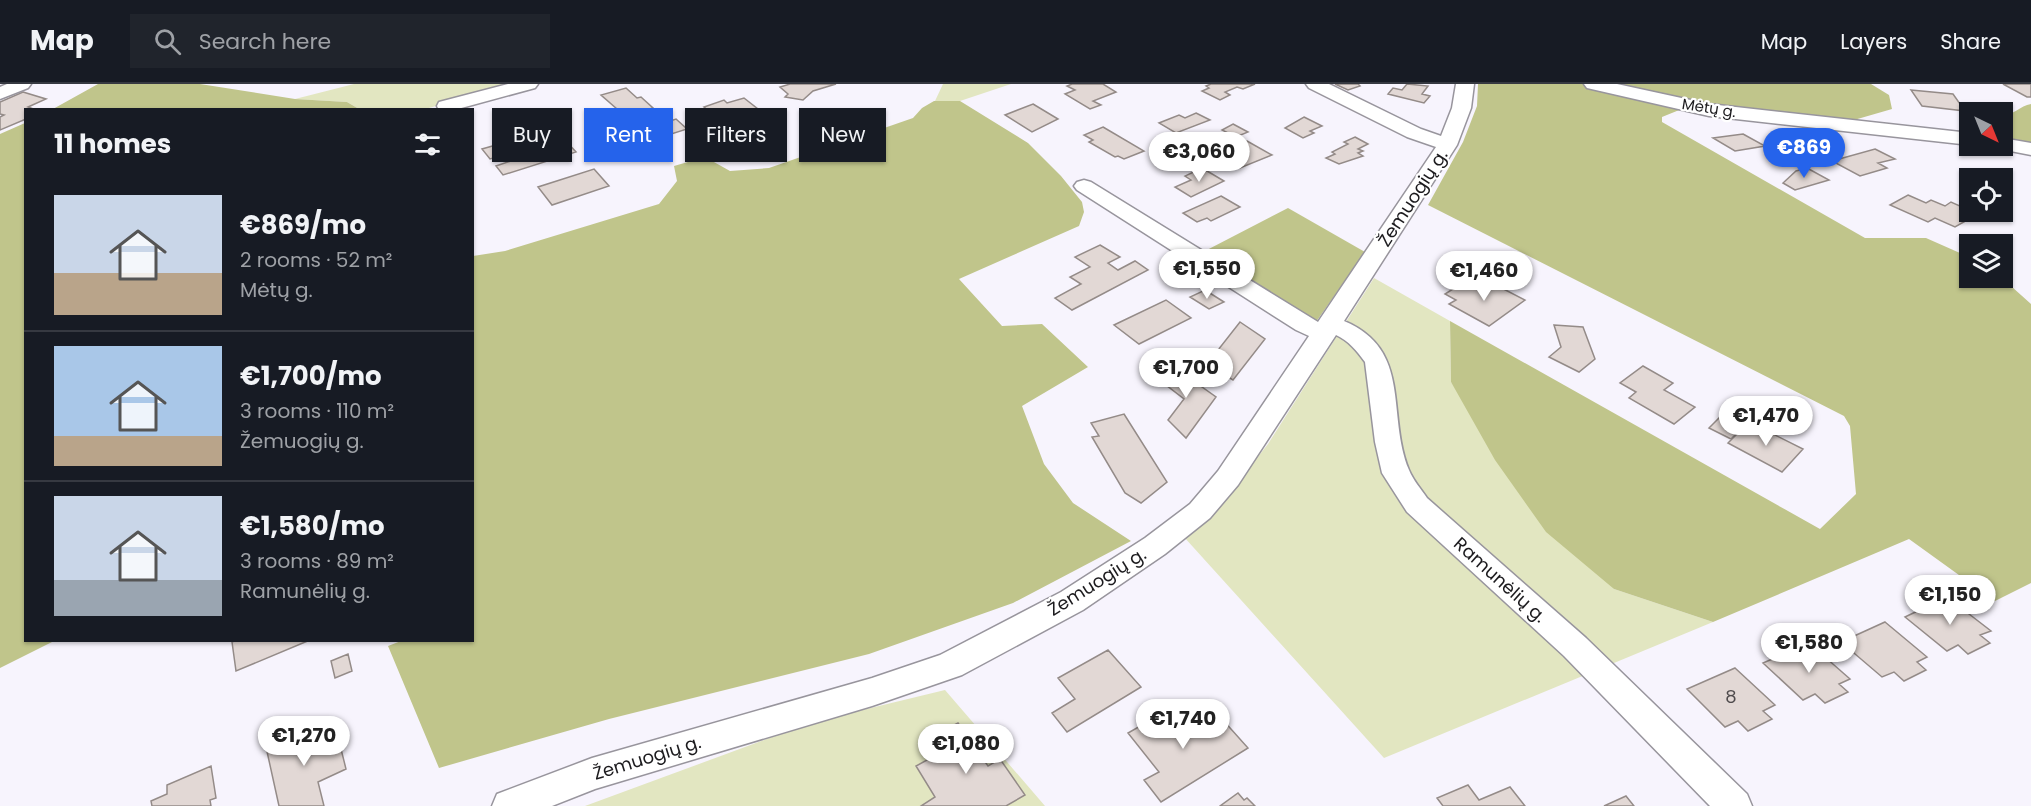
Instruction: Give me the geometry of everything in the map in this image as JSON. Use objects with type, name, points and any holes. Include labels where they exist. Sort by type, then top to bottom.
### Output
[{"type":"street","points":[[0,94],[22,84]]},
{"type":"street","points":[[446,106],[529,84]]},
{"type":"street","points":[[1315,84],[1414,133],[1448,145]]},
{"type":"street","name":"Žemuogių g.","points":[[510,806],[592,774],[872,692],[951,665],[1072,601],[1155,546],[1200,511],[1228,478],[1328,329],[1448,145],[1457,124],[1465,84]]},
{"type":"street","name":"Mėtų g.","points":[[1593,84],[1709,110],[1959,138]]},
{"type":"street","points":[[2013,146],[2031,149]]},
{"type":"street","name":"Ramunėlių g.","points":[[1084,186],[1304,325],[1352,333],[1366,346],[1377,362],[1388,442],[1396,473],[1417,505],[1575,647],[1734,806]]},
{"type":"green space","points":[[98,84],[200,84],[295,99],[347,102],[357,108],[55,108]]},
{"type":"green space","points":[[354,84],[517,84],[429,108],[357,108],[347,102],[295,99]]},
{"type":"green space","points":[[943,84],[1011,84],[960,101],[935,101]]},
{"type":"green space","points":[[1478,84],[1871,84],[1889,95],[1892,109],[1854,120],[1699,102],[1662,117],[1662,122],[1865,238],[1926,238],[1959,253],[1959,288],[2013,288],[2031,304],[2031,583],[1995,601],[1909,539],[1713,622],[1614,589],[1546,532],[1495,460],[1451,382],[1450,321],[1820,529],[1856,494],[1850,426],[1844,416],[1428,205],[1463,142],[1477,106]]},
{"type":"green space","points":[[934,101],[960,101],[1028,143],[1061,176],[1082,202],[1084,212],[1079,226],[959,279],[1002,326],[1042,324],[1088,367],[1022,406],[1044,464],[1073,503],[1131,541],[1013,603],[869,654],[609,719],[439,768],[388,646],[398,642],[474,642],[474,256],[505,251],[659,204],[677,181],[674,166],[688,162],[714,162],[730,171],[769,168],[799,158],[799,162],[886,162],[886,127],[913,118],[922,108]]},
{"type":"green space","points":[[2031,104],[2031,144],[2013,140],[2013,112]]},
{"type":"green space","points":[[24,123],[24,642],[52,642],[0,668],[0,134]]},
{"type":"green space","points":[[1288,208],[1365,252],[1316,322],[1203,252]]},
{"type":"green space","points":[[1374,278],[1450,321],[1451,382],[1614,589],[1713,622],[1384,758],[1184,537],[1217,508],[1268,444]]},
{"type":"green space","points":[[945,690],[1045,806],[585,806],[813,722]]},
{"type":"building","points":[[790,84],[836,84],[813,91],[803,100],[785,97],[788,94],[780,87]]},
{"type":"building","points":[[1103,84],[1116,92],[1093,101],[1101,105],[1090,109],[1065,94],[1075,90],[1067,86]]},
{"type":"building","points":[[1255,84],[1225,92],[1230,95],[1220,100],[1202,91],[1209,88],[1206,86]]},
{"type":"building","points":[[1335,84],[1358,84],[1360,86],[1348,90]]},
{"type":"building","points":[[1407,84],[1428,86],[1422,94],[1430,96],[1424,103],[1388,94],[1393,88],[1402,90]]},
{"type":"building","points":[[2003,84],[2031,84],[2031,97],[2027,97]]},
{"type":"building","points":[[626,88],[653,108],[616,108],[601,95]]},
{"type":"building","points":[[1911,90],[1953,94],[1959,102],[1959,110],[1922,106]]},
{"type":"building","points":[[23,92],[46,99],[28,107],[31,108],[24,108],[24,120],[0,130],[0,117],[4,115],[0,114],[0,102]]},
{"type":"building","points":[[744,98],[757,108],[704,107],[724,100],[727,103]]},
{"type":"building","points":[[1033,104],[1058,119],[1032,132],[1005,115]]},
{"type":"building","points":[[1196,113],[1210,120],[1176,133],[1159,123],[1179,115],[1185,118]]},
{"type":"building","points":[[1304,117],[1322,126],[1310,131],[1314,133],[1303,138],[1285,128]]},
{"type":"building","points":[[676,119],[685,130],[673,133],[673,120]]},
{"type":"building","points":[[1233,124],[1248,132],[1236,137],[1222,130]]},
{"type":"building","points":[[1103,127],[1144,151],[1124,159],[1115,157],[1089,142],[1093,140],[1084,135]]},
{"type":"building","points":[[1743,134],[1765,146],[1735,151],[1713,138]]},
{"type":"building","points":[[1355,137],[1368,144],[1358,149],[1363,151],[1358,153],[1363,156],[1339,164],[1326,158],[1335,154],[1332,152],[1348,144],[1344,142]]},
{"type":"building","points":[[1247,141],[1272,155],[1240,168],[1227,161],[1245,153],[1233,146]]},
{"type":"building","points":[[492,146],[492,158],[490,159],[482,149]]},
{"type":"building","points":[[1875,149],[1895,159],[1878,163],[1887,168],[1860,176],[1832,161]]},
{"type":"building","points":[[508,162],[544,162],[503,175],[496,166]]},
{"type":"building","points":[[1202,168],[1224,181],[1191,197],[1175,187],[1191,180],[1185,176]]},
{"type":"building","points":[[1807,168],[1829,180],[1795,190],[1783,183],[1796,171]]},
{"type":"building","points":[[594,169],[609,186],[552,205],[538,187]]},
{"type":"building","points":[[1908,195],[1926,203],[1931,200],[1945,206],[1951,202],[1959,206],[1959,222],[1964,222],[1955,227],[1935,218],[1928,222],[1890,205]]},
{"type":"building","points":[[1221,196],[1240,207],[1211,221],[1207,218],[1197,222],[1183,213]]},
{"type":"building","points":[[1100,245],[1120,257],[1108,263],[1118,270],[1135,261],[1148,270],[1072,310],[1055,298],[1081,284],[1070,277],[1090,267],[1075,257]]},
{"type":"building","points":[[1464,282],[1479,290],[1490,282],[1525,300],[1489,326],[1449,304],[1456,300],[1445,294]]},
{"type":"building","points":[[1205,290],[1224,302],[1209,309],[1190,297]]},
{"type":"building","points":[[1166,300],[1191,318],[1139,344],[1114,325]]},
{"type":"building","points":[[1240,322],[1265,339],[1233,380],[1207,364]]},
{"type":"building","points":[[1554,325],[1583,327],[1595,359],[1579,372],[1549,357],[1561,347]]},
{"type":"building","points":[[1171,365],[1216,397],[1186,438],[1168,420],[1184,399],[1153,375]]},
{"type":"building","points":[[1643,366],[1673,383],[1664,390],[1695,407],[1674,424],[1629,398],[1636,392],[1620,383]]},
{"type":"building","points":[[1724,413],[1746,424],[1731,439],[1709,428]]},
{"type":"building","points":[[1124,414],[1167,482],[1141,503],[1125,493],[1092,437],[1099,436],[1091,423]]},
{"type":"building","points":[[1749,422],[1803,449],[1782,472],[1728,443]]},
{"type":"building","points":[[1947,597],[1991,631],[1980,635],[1990,643],[1968,654],[1958,645],[1947,651],[1905,617]]},
{"type":"building","points":[[1885,622],[1927,657],[1917,662],[1926,670],[1904,681],[1894,672],[1882,677],[1841,642]]},
{"type":"building","points":[[232,642],[305,642],[236,671]]},
{"type":"building","points":[[1809,643],[1850,679],[1839,684],[1848,692],[1825,703],[1815,694],[1803,700],[1763,663]]},
{"type":"building","points":[[1108,650],[1141,687],[1067,732],[1052,713],[1075,699],[1058,678]]},
{"type":"building","points":[[348,654],[352,671],[335,678],[331,661]]},
{"type":"building","points":[[1735,668],[1775,705],[1763,711],[1772,719],[1748,731],[1738,721],[1725,727],[1687,689]]},
{"type":"building","points":[[1177,705],[1199,732],[1222,719],[1248,748],[1161,802],[1144,780],[1159,772],[1128,733]]},
{"type":"building","points":[[958,723],[988,766],[1000,759],[1025,795],[1006,806],[921,806],[935,797],[916,766],[940,753],[929,738]]},
{"type":"building","points":[[313,727],[316,739],[336,729],[346,769],[318,782],[324,806],[279,806],[266,747]]},
{"type":"building","points":[[211,766],[216,798],[210,800],[211,806],[152,806],[151,801],[167,794],[167,785]]},
{"type":"building","points":[[1468,785],[1479,800],[1510,787],[1525,806],[1443,806],[1437,798]]},
{"type":"building","points":[[1238,793],[1244,800],[1247,798],[1255,806],[1220,806]]},
{"type":"building","points":[[1626,796],[1634,806],[1604,806]]}]
